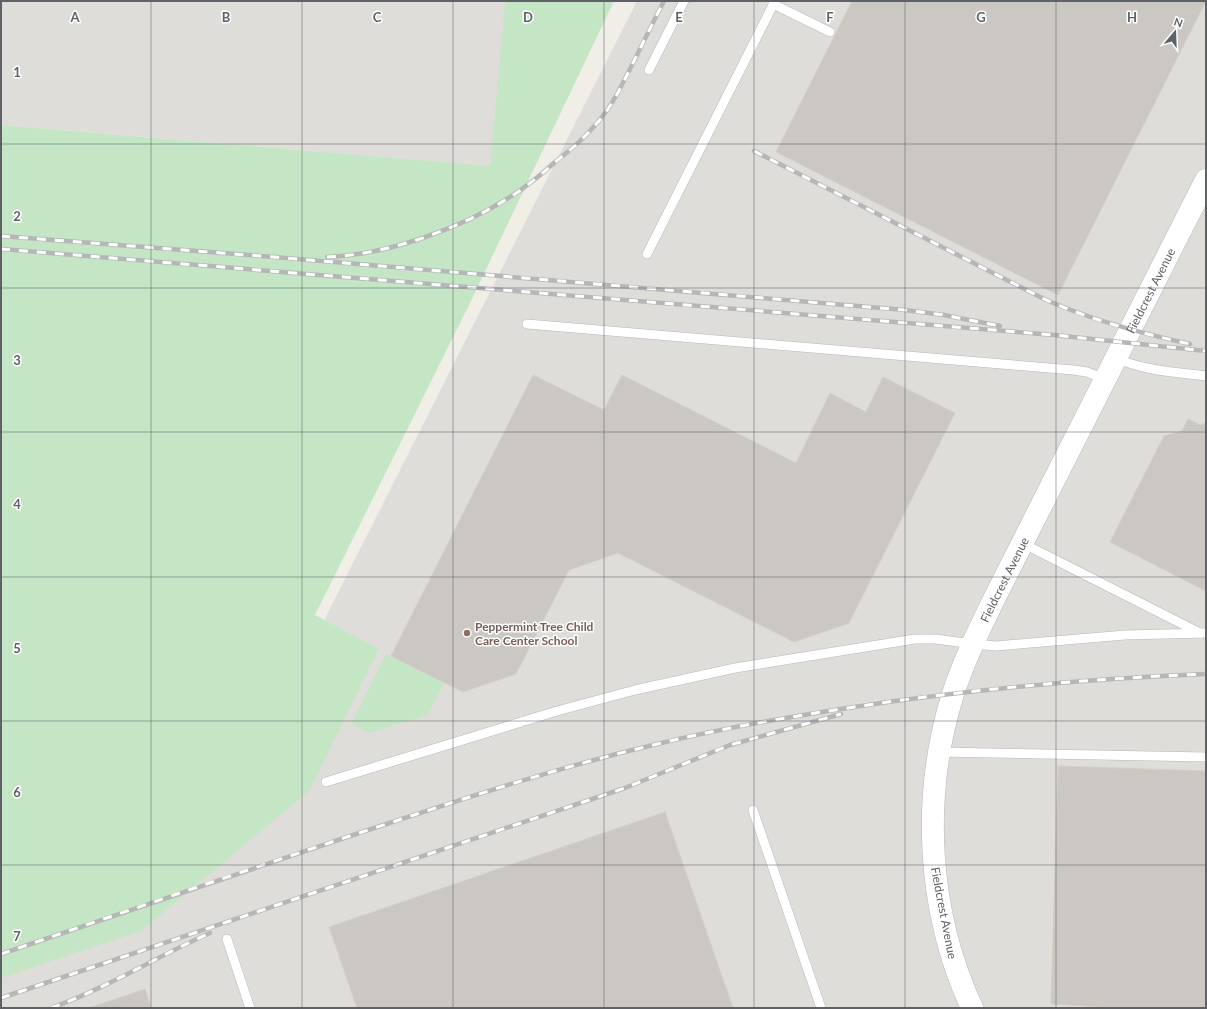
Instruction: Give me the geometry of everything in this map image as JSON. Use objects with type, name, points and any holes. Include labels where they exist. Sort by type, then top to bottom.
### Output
[{"type":"street","name":"Fieldcrest Avenue","points":[[972,1008],[953,960],[939,900],[934,861],[934,784],[939,752],[953,694],[973,644],[1022,543],[1206,180]]},
{"type":"lane","points":[[650,70],[684,1]]},
{"type":"lane","points":[[647,254],[774,2],[830,32]]},
{"type":"lane","points":[[527,324],[1073,370],[1087,372],[1105,379]]},
{"type":"lane","points":[[1116,358],[1129,364],[1144,368],[1206,376]]},
{"type":"lane","points":[[1022,543],[1204,634]]},
{"type":"lane","points":[[326,782],[578,705],[649,686],[708,673],[786,659],[915,639],[935,639],[973,644],[1008,645],[1125,635],[1204,634]]},
{"type":"lane","points":[[939,752],[1206,757]]},
{"type":"lane","points":[[753,810],[821,1008]]},
{"type":"lane","points":[[227,939],[250,1008]]},
{"type":"shaded area","points":[[1,1],[528,1],[511,168],[1,125]]},
{"type":"shaded area","points":[[637,1],[1206,1],[1206,1008],[1,1008],[1,916],[211,844]]},
{"type":"green space","points":[[505,1],[614,1],[470,303],[315,615],[379,649],[309,791],[141,931],[1,978],[1,125],[490,166]]},
{"type":"green space","points":[[386,654],[444,683],[428,715],[369,733],[351,724]]},
{"type":"building","points":[[852,1],[1206,1],[1058,295],[776,152]]},
{"type":"building","points":[[533,375],[604,410],[622,375],[796,463],[830,393],[866,412],[883,377],[955,413],[849,623],[794,642],[618,553],[569,570],[516,674],[463,692],[391,656]]},
{"type":"building","points":[[1188,419],[1200,425],[1206,423],[1206,591],[1110,542],[1164,436],[1182,431]]},
{"type":"building","points":[[1058,766],[1206,771],[1206,1008],[1103,1008],[1051,1004]]},
{"type":"building","points":[[665,812],[733,1008],[357,1008],[329,927]]},
{"type":"building","points":[[145,989],[151,1008],[89,1008]]},
{"type":"railway","points":[[327,257],[350,255],[398,246],[446,230],[490,209],[528,185],[577,144],[603,116],[612,103],[664,1]]},
{"type":"railway","points":[[754,151],[1062,307],[1116,325],[1190,344]]},
{"type":"railway","points":[[1,236],[274,257],[905,310],[944,315],[1000,326]]},
{"type":"railway","points":[[1,249],[1054,335],[1206,351]]},
{"type":"railway","points":[[1,954],[271,862],[469,797],[613,755],[679,739],[802,715],[972,691],[1128,678],[1206,674]]},
{"type":"railway","points":[[1,998],[625,788],[730,745],[841,714]]},
{"type":"railway","points":[[51,1008],[112,982],[210,933]]},
{"type":"place","name":"Peppermint Tree Child Care Center School","points":[[467,633]]}]
